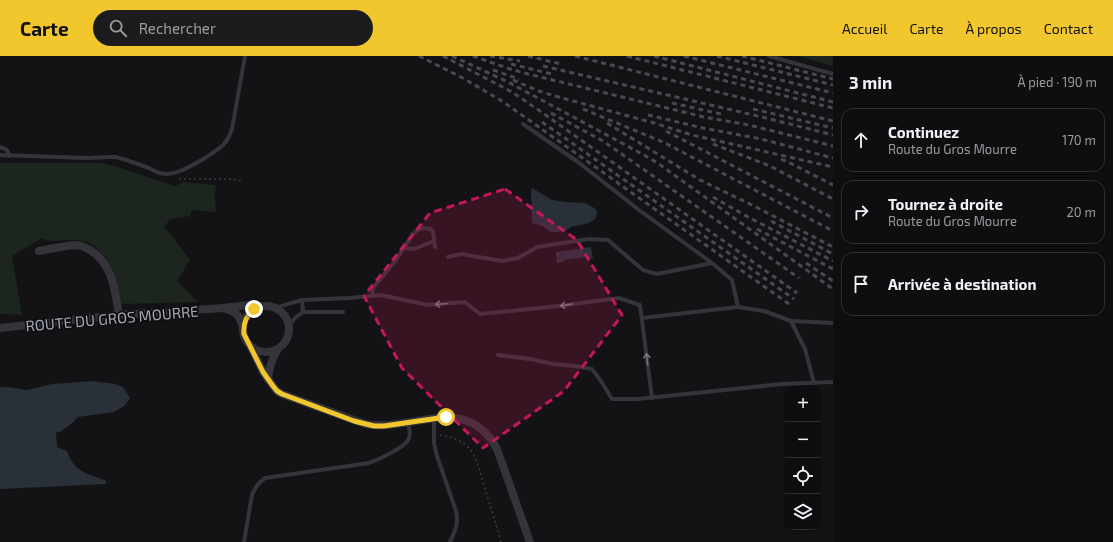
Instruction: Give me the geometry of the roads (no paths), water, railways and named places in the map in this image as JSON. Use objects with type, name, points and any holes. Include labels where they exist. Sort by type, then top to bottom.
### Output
[{"type":"street","points":[[38,251],[75,246],[86,247],[94,252],[103,260],[110,272],[119,315]]},
{"type":"street","name":"ROUTE DU GROS MOURRE","points":[[0,328],[119,315],[248,305],[269,306],[276,308]]},
{"type":"street","points":[[243,327],[249,314],[254,309],[261,306]]},
{"type":"street","points":[[223,308],[236,312],[239,316],[246,341],[263,372],[277,391],[282,394],[354,421],[374,426],[384,426],[434,418],[454,417],[471,422],[479,428],[493,442],[497,449],[530,542]]},
{"type":"street","points":[[268,379],[271,362],[277,350],[287,339],[289,332],[289,325],[286,318],[282,312],[276,308]]},
{"type":"street","points":[[250,346],[263,352],[277,350]]},
{"type":"lane","points":[[0,155],[87,158],[110,156],[166,174],[180,171],[213,154],[230,136],[245,56]]},
{"type":"lane","points":[[769,56],[833,74]]},
{"type":"lane","points":[[523,124],[578,162],[638,210],[712,263],[732,280],[738,307]]},
{"type":"lane","points":[[0,147],[8,151],[8,156]]},
{"type":"lane","points":[[372,296],[373,288],[396,260],[412,235],[417,230],[427,228],[433,232],[435,247]]},
{"type":"lane","points":[[448,257],[461,254],[502,261],[518,258],[537,247],[589,239],[608,240],[643,270],[657,274],[712,263]]},
{"type":"lane","points":[[404,248],[414,250],[434,241]]},
{"type":"lane","points":[[276,308],[302,300],[350,298],[381,294],[428,305],[465,302],[480,314],[619,298],[640,305],[652,398]]},
{"type":"lane","points":[[302,300],[303,312]]},
{"type":"lane","points":[[642,318],[738,307],[764,311],[790,321],[833,323]]},
{"type":"lane","points":[[289,325],[296,316],[303,312],[343,312]]},
{"type":"lane","points":[[790,321],[805,349],[814,383]]},
{"type":"lane","points":[[498,356],[530,359],[592,369],[612,398],[638,400],[782,384],[833,382]]},
{"type":"lane","points":[[434,418],[434,443],[437,456],[458,518],[450,542]]},
{"type":"lane","points":[[244,542],[252,495],[254,488],[259,482],[265,478],[369,463],[408,442],[410,434],[408,422]]},
{"type":"railway","points":[[419,56],[461,77],[502,101],[789,304]]},
{"type":"railway","points":[[443,56],[512,92],[797,293]]},
{"type":"railway","points":[[452,56],[508,82],[659,164],[833,289]]},
{"type":"railway","points":[[473,56],[528,74],[704,117],[749,125],[833,146]]},
{"type":"railway","points":[[490,56],[520,61]]},
{"type":"railway","points":[[528,56],[561,64]]},
{"type":"railway","points":[[575,56],[833,121]]},
{"type":"railway","points":[[627,56],[833,108]]},
{"type":"railway","points":[[654,56],[833,102]]},
{"type":"railway","points":[[684,56],[833,93]]},
{"type":"railway","points":[[717,56],[833,85]]},
{"type":"railway","points":[[742,56],[833,79]]},
{"type":"railway","points":[[511,64],[552,74]]},
{"type":"railway","points":[[543,66],[833,135]]},
{"type":"railway","points":[[493,70],[519,79]]},
{"type":"railway","points":[[513,80],[555,96],[692,135],[833,167]]},
{"type":"railway","points":[[672,103],[721,114]]},
{"type":"railway","points":[[583,109],[663,142],[833,231]]},
{"type":"railway","points":[[753,109],[833,128]]},
{"type":"railway","points":[[551,113],[603,141],[799,278]]},
{"type":"railway","points":[[648,115],[703,128],[761,139],[833,158]]},
{"type":"railway","points":[[542,122],[794,299]]},
{"type":"railway","points":[[607,123],[700,180],[833,247]]},
{"type":"railway","points":[[666,131],[833,218]]},
{"type":"railway","points":[[713,144],[770,166],[833,199]]},
{"type":"railway","points":[[781,159],[833,185]]},
{"type":"railway","points":[[713,197],[833,261]]},
{"type":"railway","points":[[771,221],[833,254]]},
{"type":"railway","points":[[757,229],[833,269]]},
{"type":"railway","points":[[806,263],[833,281]]}]
